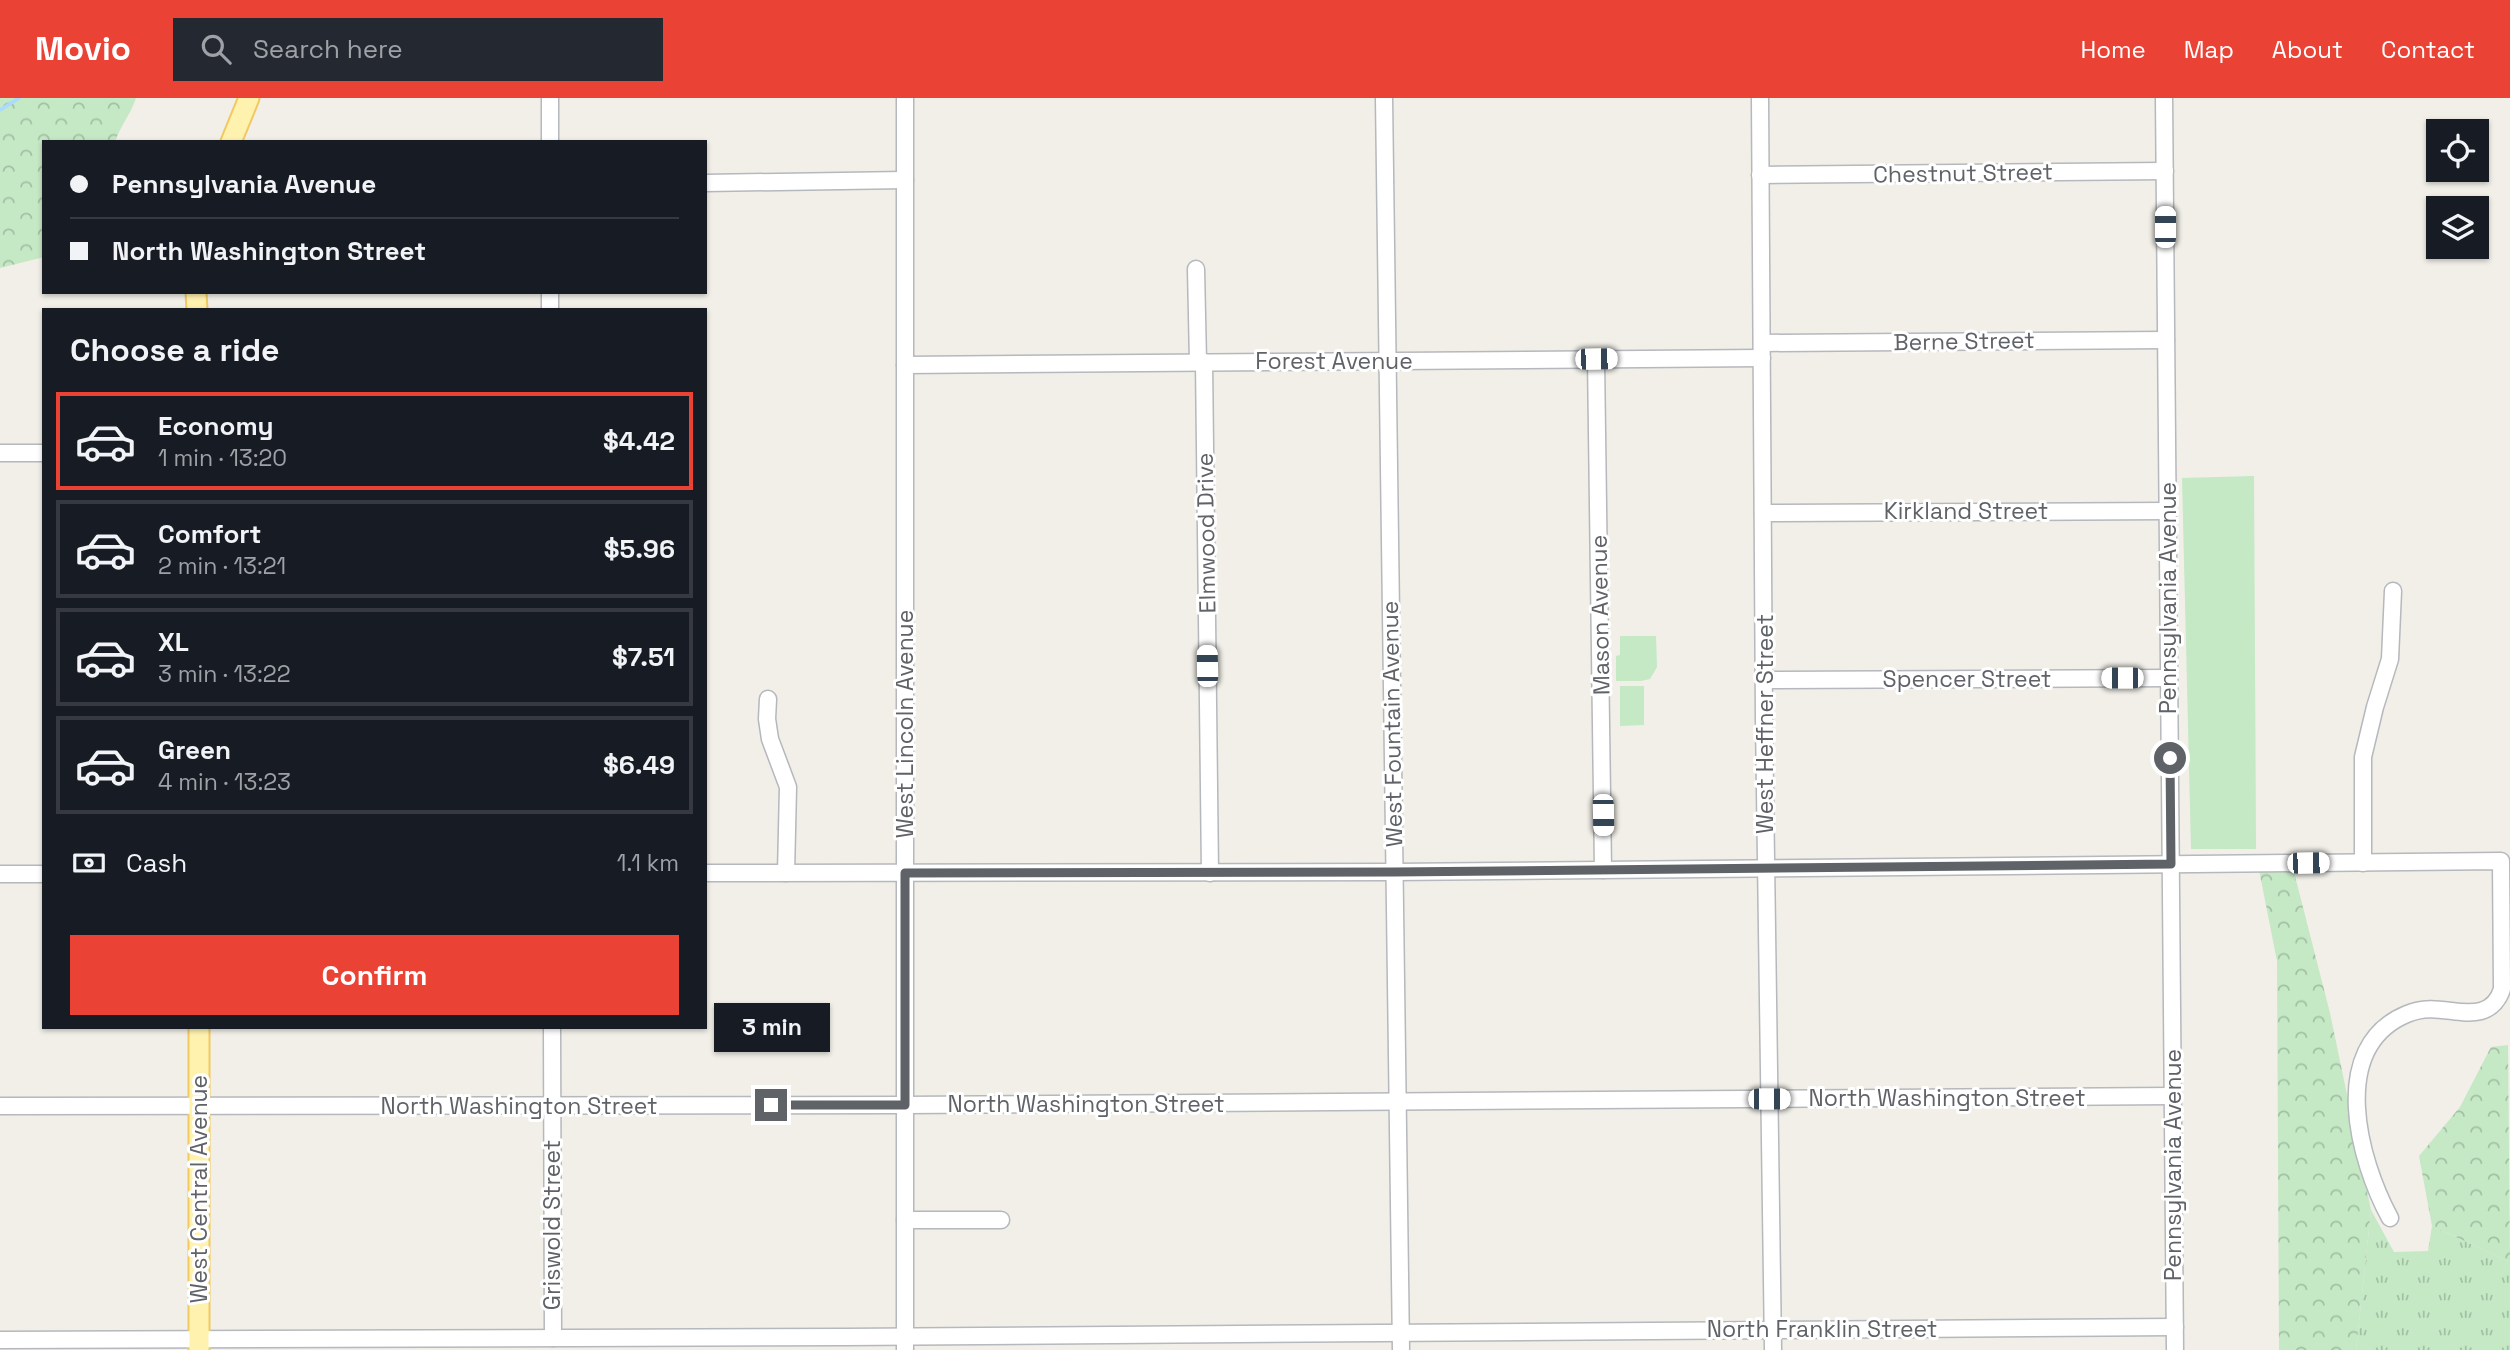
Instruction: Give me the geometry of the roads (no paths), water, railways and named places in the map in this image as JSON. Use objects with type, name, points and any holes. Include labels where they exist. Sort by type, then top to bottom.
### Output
[{"type":"main road","points":[[232,140],[249,98]]},
{"type":"main road","name":"West Central Avenue","points":[[199,1029],[200,1344]]},
{"type":"street","points":[[550,98],[550,140]]},
{"type":"street","name":"West Lincoln Avenue","points":[[905,98],[905,1343]]},
{"type":"street","name":"West Fountain Avenue","points":[[1384,98],[1401,1350]]},
{"type":"street","name":"West Heffner Street","points":[[1760,98],[1773,1350]]},
{"type":"street","name":"Pennsylvania Avenue","points":[[2164,98],[2175,1350]]},
{"type":"street","name":"Chestnut Street","points":[[1760,175],[2165,172]]},
{"type":"street","points":[[707,183],[905,180]]},
{"type":"street","name":"Elmwood Drive","points":[[1196,269],[1201,362],[1210,873]]},
{"type":"street","name":"Berne Street","points":[[1762,351],[2166,340]]},
{"type":"street","name":"Forest Avenue","points":[[905,365],[1596,359],[1762,351]]},
{"type":"street","name":"Mason Avenue","points":[[1596,359],[1603,870]]},
{"type":"street","points":[[0,453],[42,453]]},
{"type":"street","name":"Kirkland Street","points":[[1763,513],[2168,511]]},
{"type":"street","points":[[2363,863],[2363,757],[2390,659],[2393,591]]},
{"type":"street","name":"Spencer Street","points":[[1764,680],[2169,678]]},
{"type":"street","points":[[768,699],[770,739],[785,773],[788,787],[786,873]]},
{"type":"street","points":[[707,873],[1394,872],[2501,861],[2502,989],[2495,1003],[2480,1012],[2435,1008],[2407,1014],[2385,1028],[2374,1041],[2361,1066],[2356,1102],[2361,1146],[2367,1168],[2390,1218]]},
{"type":"street","points":[[0,874],[42,874]]},
{"type":"street","name":"Griswold Street","points":[[552,1029],[552,1338]]},
{"type":"street","name":"North Washington Street","points":[[0,1106],[905,1105],[2173,1096]]},
{"type":"street","points":[[905,1220],[1001,1220]]},
{"type":"street","name":"North Franklin Street","points":[[0,1340],[314,1344],[552,1338],[905,1343],[1401,1333],[2175,1327]]},
{"type":"waterway","points":[[0,110],[19,98]]}]
